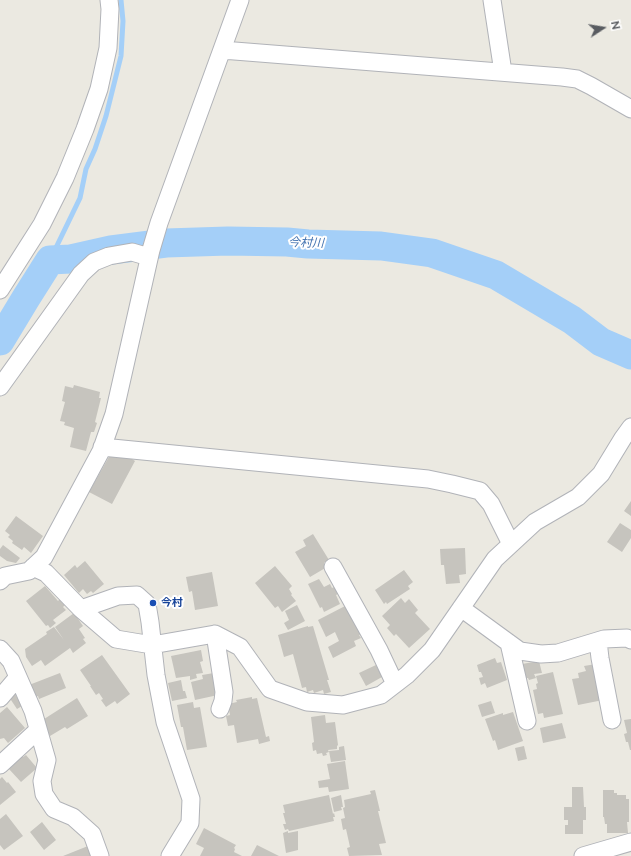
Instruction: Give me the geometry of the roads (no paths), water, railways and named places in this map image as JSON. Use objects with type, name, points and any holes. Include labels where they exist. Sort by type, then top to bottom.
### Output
[{"type":"street","points":[[0,290],[42,224],[65,178],[85,129],[99,89],[108,48],[109,0]]},
{"type":"street","points":[[2,577],[29,571],[44,557],[102,447],[114,414],[150,254],[240,0]]},
{"type":"street","points":[[492,0],[503,72]]},
{"type":"street","points":[[222,50],[577,79],[631,109]]},
{"type":"street","points":[[0,387],[81,274],[94,262],[109,256],[132,252],[150,254]]},
{"type":"street","points":[[33,567],[46,573],[81,609],[116,639],[152,646],[215,634],[240,647],[270,689],[307,702],[343,705],[380,695],[407,675],[432,650],[494,559],[535,522],[578,497],[601,474],[631,427]]},
{"type":"street","points":[[102,447],[428,479],[452,484],[480,491],[491,504],[511,544]]},
{"type":"street","points":[[333,567],[379,650],[394,684]]},
{"type":"street","points":[[81,609],[118,596],[137,595],[147,604],[156,675],[166,722],[191,799],[190,823],[170,856]]},
{"type":"street","points":[[461,608],[520,651],[541,654],[558,653],[604,639],[627,638],[631,640]]},
{"type":"street","points":[[215,634],[224,692],[220,709]]},
{"type":"street","points":[[598,641],[612,720]]},
{"type":"street","points":[[509,643],[527,722]]},
{"type":"street","points":[[0,649],[11,662],[33,710],[47,760],[42,781],[44,794],[54,809],[73,817],[92,834],[100,856]]},
{"type":"street","points":[[0,698],[18,677]]},
{"type":"street","points":[[0,764],[38,730]]},
{"type":"street","points":[[582,856],[631,842]]},
{"type":"waterway","points":[[50,260],[80,198],[86,169],[95,149],[106,116],[121,56],[123,21],[121,0]]},
{"type":"waterway","name":"今村川","points":[[0,341],[50,260],[71,259],[111,250],[166,243],[228,241],[287,242],[381,246],[432,253],[496,275],[572,320],[601,342],[631,355]]},
{"type":"place","name":"今村","points":[[153,603]]}]
